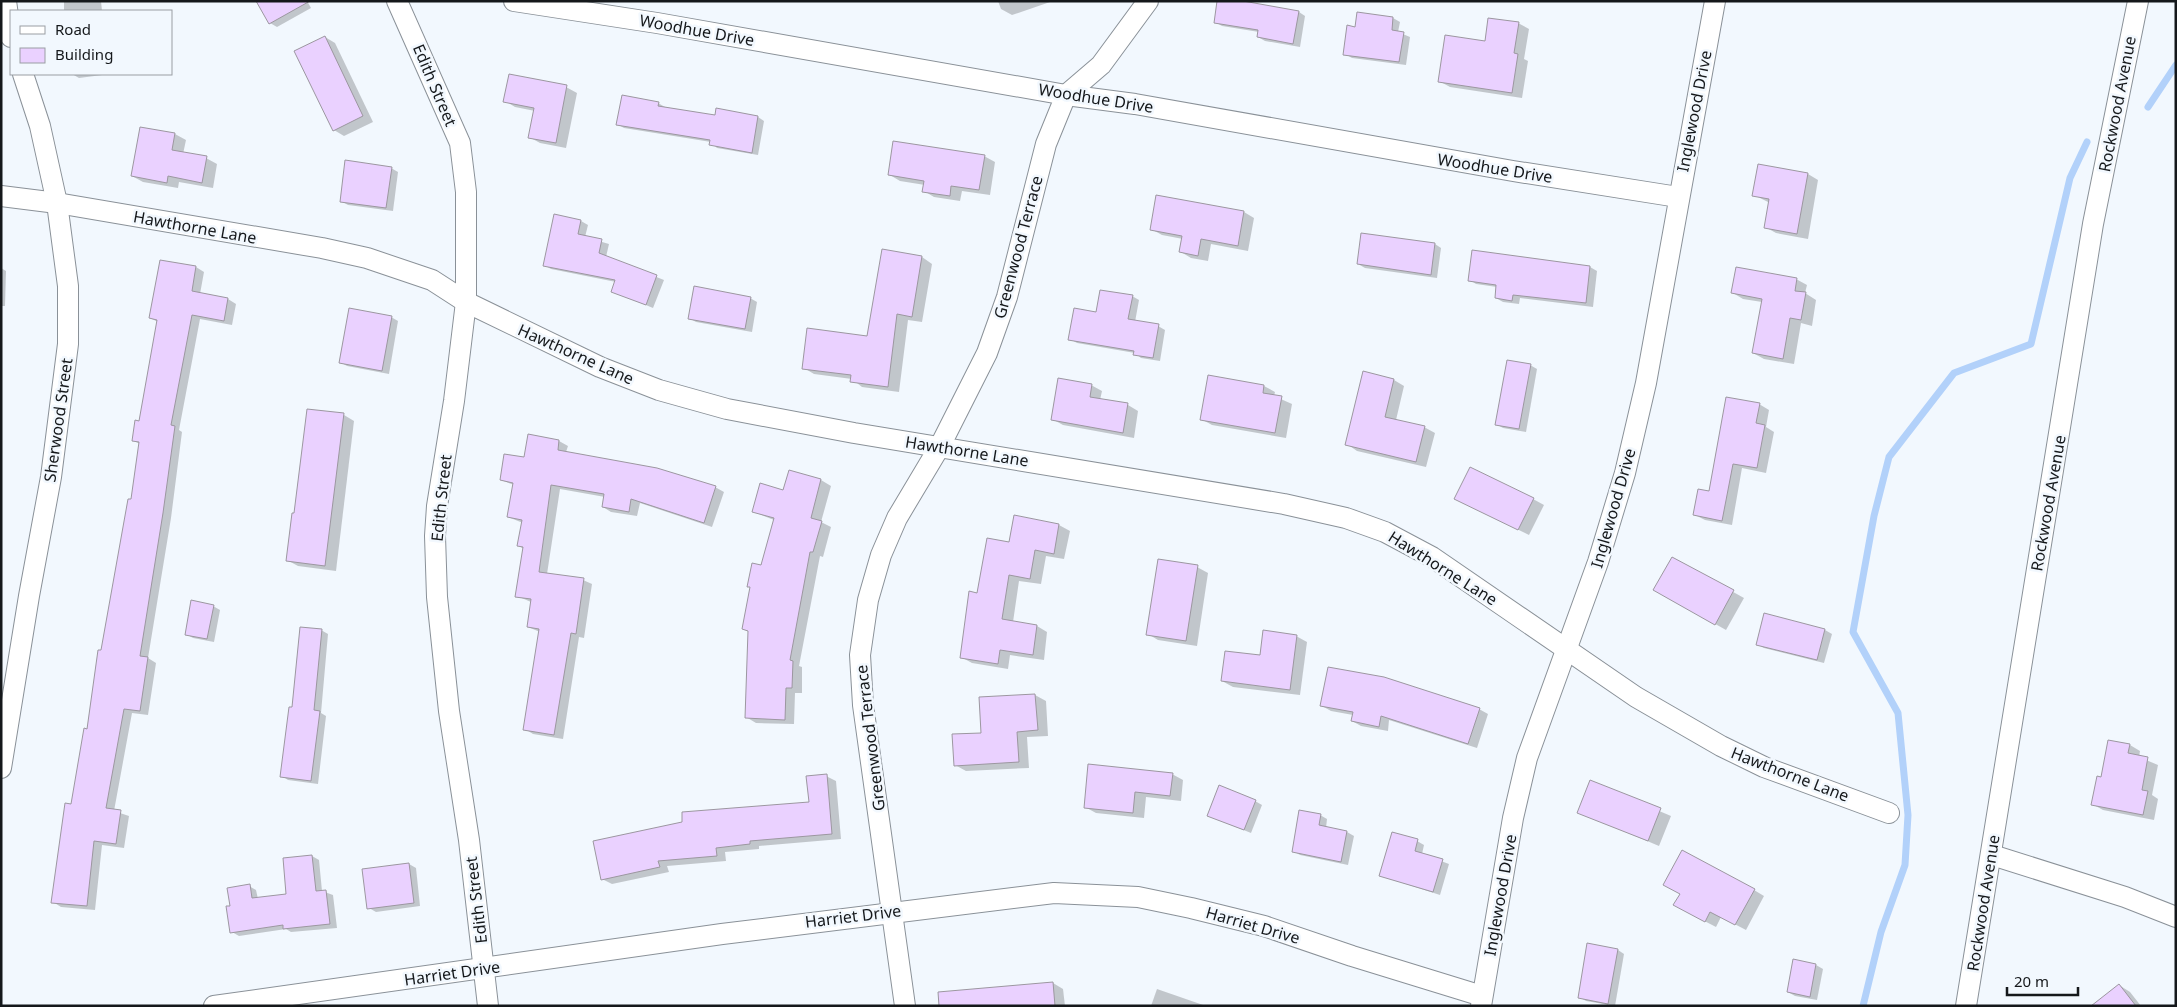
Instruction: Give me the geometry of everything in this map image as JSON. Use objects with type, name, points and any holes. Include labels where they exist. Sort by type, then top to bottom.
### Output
[{"type":"street","points":[[6,1],[10,31]]},
{"type":"street","name":"Edith Street","points":[[397,1],[460,144],[466,192],[466,302],[454,401],[437,506],[435,536],[437,597],[449,711],[468,840],[488,1006]]},
{"type":"street","name":"Woodhue Drive","points":[[514,1],[657,23],[1678,198]]},
{"type":"street","name":"Greenwood Terrace","points":[[905,1006],[864,705],[860,655],[868,600],[881,555],[897,518],[940,446],[987,353],[1008,297],[1046,144],[1066,94],[1100,65],[1148,1]]},
{"type":"street","name":"Inglewood Drive","points":[[1481,1001],[1503,884],[1513,818],[1527,758],[1598,562],[1625,473],[1646,383],[1715,1]]},
{"type":"street","name":"Rockwood Avenue","points":[[1966,1006],[2093,224],[2138,1]]},
{"type":"street","name":"Sherwood Street","points":[[1,768],[28,596],[51,477],[67,353],[68,286],[57,203],[40,126],[23,75]]},
{"type":"street","name":"Hawthorne Lane","points":[[1,196],[57,203],[349,254],[432,280],[466,302],[600,367],[659,390],[727,409],[1284,504],[1346,518],[1385,532],[1432,557],[1636,697],[1721,746],[1764,767],[1889,814]]},
{"type":"street","points":[[1992,855],[2122,896],[2176,917]]},
{"type":"street","name":"Harriet Drive","points":[[214,1006],[892,911],[1054,893],[1138,897],[1264,926],[1481,1001]]},
{"type":"building","points":[[256,1],[310,1],[269,24]]},
{"type":"building","points":[[1217,1],[1243,1],[1299,11],[1293,44],[1257,37],[1258,30],[1214,23]]},
{"type":"building","points":[[1357,12],[1393,17],[1392,30],[1404,32],[1399,62],[1343,55],[1347,25],[1355,27]]},
{"type":"building","points":[[1488,18],[1519,22],[1514,53],[1518,54],[1512,93],[1438,82],[1445,35],[1485,41]]},
{"type":"building","points":[[325,36],[363,116],[333,131],[294,51]]},
{"type":"building","points":[[509,74],[567,85],[556,143],[528,138],[534,108],[503,102]]},
{"type":"building","points":[[622,95],[659,102],[658,106],[715,115],[716,108],[758,116],[752,153],[709,145],[710,140],[616,125]]},
{"type":"building","points":[[140,127],[175,133],[172,150],[207,156],[202,183],[168,176],[167,183],[131,176]]},
{"type":"building","points":[[893,141],[985,155],[979,190],[951,186],[950,196],[922,192],[924,181],[888,175]]},
{"type":"building","points":[[345,160],[392,167],[386,208],[340,202]]},
{"type":"building","points":[[1758,164],[1808,173],[1797,234],[1764,228],[1769,199],[1752,196]]},
{"type":"building","points":[[1156,195],[1244,211],[1238,246],[1201,239],[1198,256],[1179,252],[1182,236],[1150,230]]},
{"type":"building","points":[[554,214],[581,220],[578,234],[602,239],[599,253],[657,275],[646,305],[611,292],[615,280],[543,266]]},
{"type":"building","points":[[1361,233],[1435,243],[1431,275],[1357,264]]},
{"type":"building","points":[[882,249],[922,256],[912,317],[897,314],[888,387],[850,382],[851,375],[802,369],[807,328],[867,336]]},
{"type":"building","points":[[1472,250],[1590,266],[1586,303],[1513,295],[1512,301],[1495,298],[1496,285],[1468,281]]},
{"type":"building","points":[[160,260],[196,266],[192,291],[228,298],[224,321],[192,315],[171,425],[175,426],[140,656],[148,657],[140,711],[124,709],[106,808],[121,810],[116,844],[94,841],[87,906],[51,903],[65,803],[71,804],[84,728],[87,729],[98,650],[101,650],[128,499],[131,499],[139,442],[132,441],[135,420],[139,421],[157,320],[149,318]]},
{"type":"building","points":[[1736,267],[1797,278],[1795,291],[1806,292],[1801,320],[1790,318],[1783,359],[1752,353],[1762,299],[1731,293]]},
{"type":"building","points":[[694,286],[751,297],[745,329],[688,319]]},
{"type":"building","points":[[1100,290],[1133,295],[1128,319],[1159,324],[1153,358],[1133,355],[1134,351],[1068,340],[1074,308],[1096,312]]},
{"type":"building","points":[[349,308],[392,316],[382,371],[339,363]]},
{"type":"building","points":[[1507,360],[1531,364],[1519,429],[1495,425]]},
{"type":"building","points":[[1363,371],[1394,379],[1385,417],[1425,426],[1416,462],[1345,445]]},
{"type":"building","points":[[1208,375],[1264,385],[1263,393],[1282,396],[1275,433],[1200,420]]},
{"type":"building","points":[[1058,378],[1092,384],[1090,397],[1128,403],[1123,433],[1051,420]]},
{"type":"building","points":[[1726,397],[1760,403],[1756,423],[1765,425],[1757,468],[1733,464],[1722,521],[1693,515],[1698,489],[1709,491]]},
{"type":"building","points":[[307,409],[344,413],[325,566],[286,561]]},
{"type":"building","points":[[528,434],[559,440],[558,450],[657,468],[716,486],[704,523],[631,499],[629,512],[602,507],[604,494],[551,485],[539,572],[584,578],[576,634],[571,633],[554,735],[523,730],[539,629],[527,627],[531,599],[515,597],[523,547],[517,546],[522,520],[507,517],[513,483],[500,480],[504,454],[524,457]]},
{"type":"building","points":[[1470,467],[1534,498],[1518,530],[1454,499]]},
{"type":"building","points":[[789,470],[821,479],[811,518],[822,521],[813,552],[810,552],[790,660],[793,661],[792,688],[786,688],[785,720],[745,718],[748,631],[742,629],[750,587],[747,587],[752,563],[761,565],[774,518],[752,512],[760,483],[783,490]]},
{"type":"building","points":[[1014,515],[1059,524],[1054,554],[1035,550],[1030,579],[1009,575],[1002,619],[1037,625],[1033,655],[1000,650],[998,664],[960,658],[969,591],[977,593],[987,538],[1009,542]]},
{"type":"building","points":[[1672,557],[1734,590],[1715,625],[1653,590]]},
{"type":"building","points":[[1158,559],[1198,565],[1186,641],[1146,635]]},
{"type":"building","points":[[191,600],[214,605],[207,639],[185,635]]},
{"type":"building","points":[[1764,613],[1825,629],[1817,660],[1756,645]]},
{"type":"building","points":[[300,627],[322,629],[314,710],[320,711],[311,781],[280,777],[289,707],[292,707]]},
{"type":"building","points":[[1263,630],[1297,635],[1290,690],[1221,681],[1225,651],[1260,655]]},
{"type":"building","points":[[1328,667],[1384,677],[1480,708],[1468,744],[1381,716],[1379,727],[1351,721],[1353,712],[1320,706]]},
{"type":"building","points":[[1035,694],[1038,730],[1017,732],[1019,762],[954,766],[952,734],[981,733],[979,697]]},
{"type":"building","points":[[2108,740],[2130,744],[2128,753],[2148,757],[2142,790],[2148,791],[2143,815],[2091,805],[2097,776],[2101,777]]},
{"type":"building","points":[[1088,764],[1173,773],[1170,796],[1135,792],[1133,813],[1084,808]]},
{"type":"building","points":[[827,774],[832,834],[750,841],[750,844],[716,848],[717,856],[658,861],[660,867],[601,880],[593,841],[682,822],[682,812],[809,802],[806,776]]},
{"type":"building","points":[[1590,780],[1661,808],[1648,841],[1577,813]]},
{"type":"building","points":[[1219,785],[1256,800],[1244,830],[1207,816]]},
{"type":"building","points":[[1299,810],[1321,814],[1319,825],[1347,831],[1341,862],[1292,852]]},
{"type":"building","points":[[1392,832],[1418,839],[1415,851],[1443,859],[1433,892],[1379,876]]},
{"type":"building","points":[[1682,850],[1755,889],[1735,925],[1710,912],[1705,922],[1673,905],[1680,894],[1663,885]]},
{"type":"building","points":[[312,855],[316,891],[326,890],[330,924],[283,929],[283,925],[230,933],[226,906],[230,906],[227,888],[250,884],[252,898],[286,894],[283,858]]},
{"type":"building","points":[[409,863],[414,903],[367,909],[362,869]]},
{"type":"building","points":[[1587,943],[1618,949],[1608,1004],[1578,998]]},
{"type":"building","points":[[1793,959],[1816,964],[1810,997],[1787,992]]},
{"type":"building","points":[[1053,982],[1055,1006],[939,1006],[938,992]]},
{"type":"building","points":[[2119,984],[2136,1006],[2091,1006]]},
{"type":"waterway","points":[[2148,107],[2176,65]]},
{"type":"waterway","points":[[1863,1006],[1881,932],[1905,865],[1908,815],[1898,713],[1853,632],[1874,516],[1889,457],[1954,373],[2031,344],[2070,178],[2087,142]]}]
